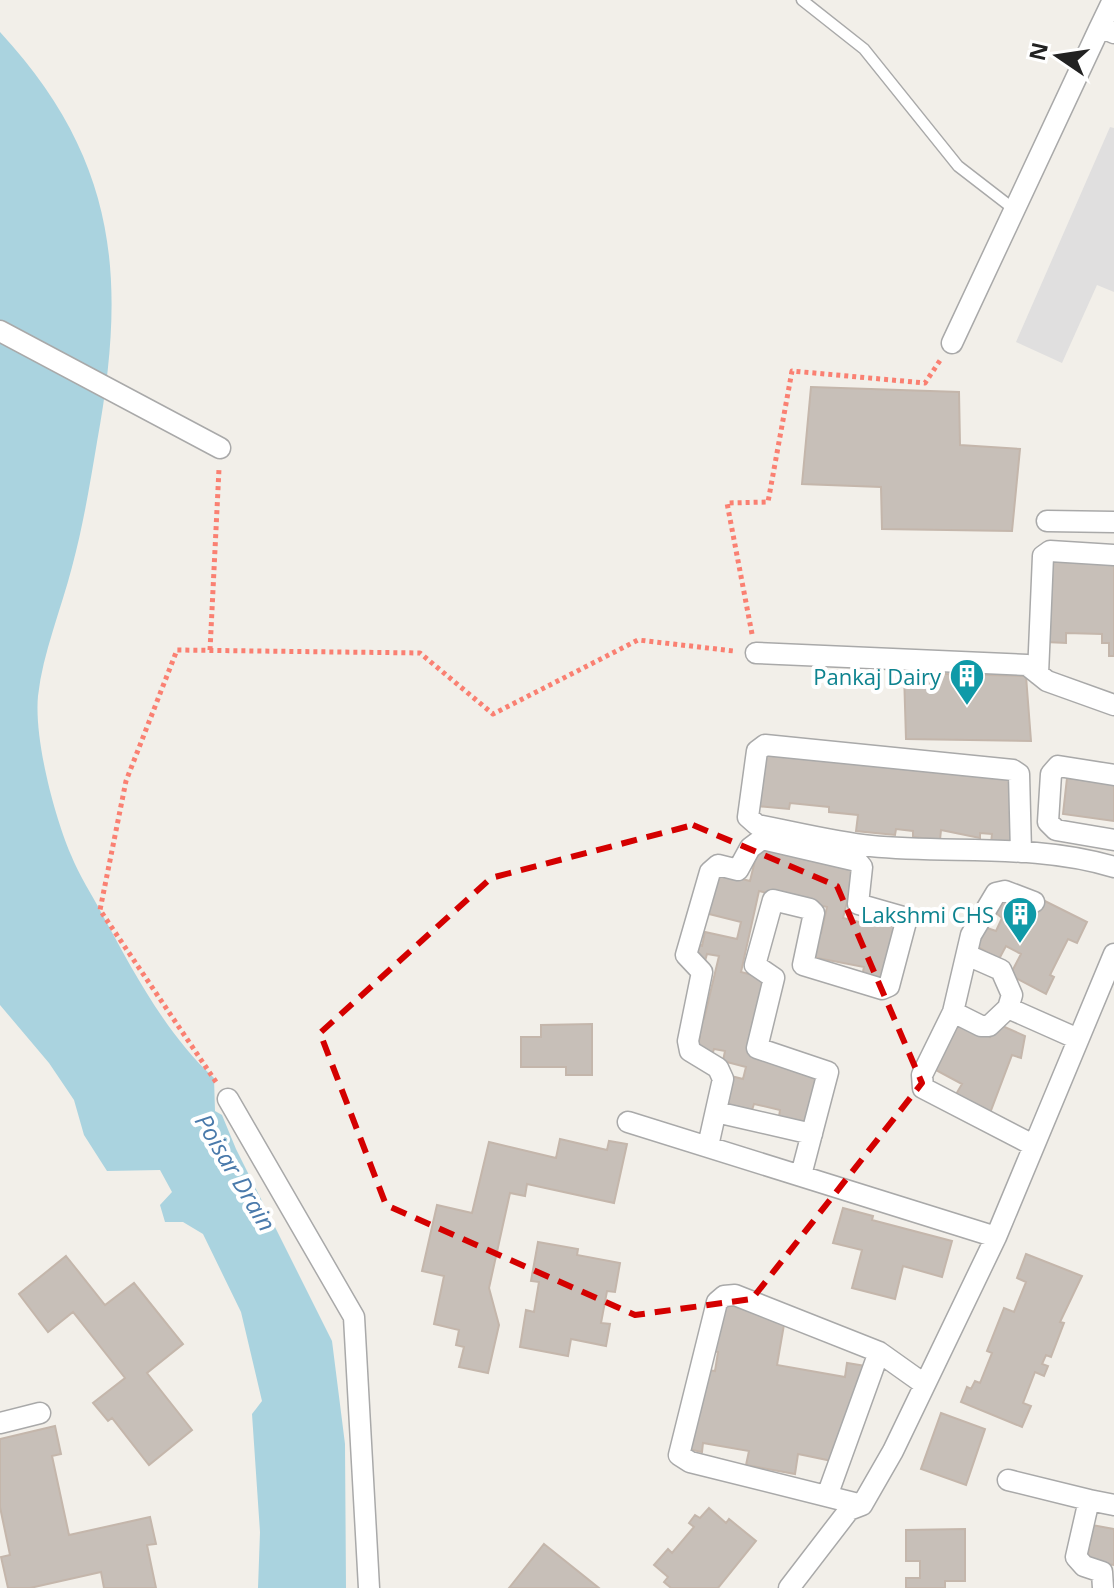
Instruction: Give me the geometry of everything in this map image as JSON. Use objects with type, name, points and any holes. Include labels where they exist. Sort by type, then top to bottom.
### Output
[{"type":"street","points":[[952,343],[1015,210],[1107,30],[1113,0]]},
{"type":"street","points":[[0,331],[220,448]]},
{"type":"street","points":[[1047,521],[1114,522]]},
{"type":"street","points":[[1038,674],[1043,556],[1050,551],[1114,555]]},
{"type":"street","points":[[756,653],[1027,665],[1047,681],[1114,705]]},
{"type":"street","points":[[1021,852],[1019,774],[1013,770],[765,745],[757,751],[748,817],[757,825],[870,846],[1021,852],[1089,860],[1114,867]]},
{"type":"street","points":[[1114,775],[1058,766],[1051,774],[1048,822],[1056,830],[1114,840]]},
{"type":"street","points":[[708,1146],[723,1079],[718,1068],[690,1051],[688,1041],[702,972],[686,955],[710,872],[718,865],[738,870],[750,848],[762,839],[857,861],[862,867],[858,904],[907,918],[889,986],[882,989],[803,965],[814,913],[810,909],[773,900],[755,965],[758,970],[774,978],[757,1048],[828,1072],[801,1175]]},
{"type":"street","points":[[1033,1145],[923,1088],[922,1075],[953,1012],[971,935],[996,893],[1005,891],[1034,902]]},
{"type":"street","points":[[789,1588],[849,1510],[862,1505],[893,1451],[996,1237],[1114,954]]},
{"type":"street","points":[[953,1012],[981,1026],[989,1026],[1008,1008],[1012,995],[1001,970],[967,955]]},
{"type":"street","points":[[1008,1008],[1078,1039]]},
{"type":"street","points":[[228,1099],[354,1317],[369,1588]]},
{"type":"street","points":[[716,1112],[812,1134]]},
{"type":"street","points":[[628,1122],[996,1237]]},
{"type":"street","points":[[862,1505],[690,1462],[679,1455],[678,1447],[715,1309],[724,1296],[735,1295],[879,1352],[924,1384]]},
{"type":"street","points":[[827,1496],[879,1352]]},
{"type":"street","points":[[0,1423],[40,1413]]},
{"type":"street","points":[[1008,1480],[1114,1505]]},
{"type":"street","points":[[1089,1500],[1076,1557],[1084,1566],[1102,1572],[1103,1588]]},
{"type":"lane","points":[[802,0],[864,49],[958,166],[1015,210]]},
{"type":"path","points":[[228,1099],[100,910],[126,781],[177,650],[420,653],[493,714],[638,640],[756,653],[727,503],[768,502],[792,371],[925,383],[952,343]]},
{"type":"path","points":[[210,650],[220,448]]},
{"type":"highlighted area","points":[[693,825],[837,886],[922,1083],[752,1299],[635,1315],[386,1205],[320,1033],[491,878]]},
{"type":"shaded area","points":[[1110,127],[1114,128],[1114,292],[1097,285],[1062,363],[1016,342]]},
{"type":"water","name":"Poisar Drain","points":[[0,32],[39,80],[69,127],[90,175],[104,224],[111,274],[111,327],[106,383],[92,473],[76,552],[40,680],[39,733],[47,777],[58,819],[78,870],[152,1001],[181,1042],[214,1078],[215,1111],[222,1115],[332,1341],[345,1444],[346,1588],[258,1588],[260,1532],[252,1414],[262,1401],[241,1312],[203,1234],[183,1222],[165,1222],[160,1205],[172,1192],[160,1170],[107,1171],[84,1135],[74,1100],[49,1063],[0,1005]]},
{"type":"building","points":[[811,387],[959,392],[960,445],[1020,449],[1012,531],[882,529],[881,487],[802,484]]},
{"type":"building","points":[[1047,559],[1114,560],[1114,656],[1109,656],[1109,643],[1102,643],[1102,634],[1066,633],[1066,643],[1046,642]]},
{"type":"building","name":"Pankaj Dairy","points":[[904,673],[1026,676],[1031,741],[906,739]]},
{"type":"building","points":[[764,751],[1016,775],[1012,845],[991,843],[992,834],[980,833],[980,838],[941,830],[940,840],[913,837],[913,831],[896,829],[895,835],[856,831],[858,815],[829,812],[829,807],[790,803],[789,809],[757,806]]},
{"type":"building","points":[[1067,778],[1114,783],[1114,821],[1063,814]]},
{"type":"building","points":[[759,844],[856,866],[843,918],[875,926],[878,912],[899,917],[884,981],[862,976],[864,967],[807,956],[813,931],[821,933],[827,907],[759,891],[741,972],[768,979],[751,1054],[821,1070],[809,1124],[779,1117],[780,1110],[754,1104],[752,1110],[725,1104],[731,1076],[743,1079],[746,1067],[723,1061],[725,1051],[714,1049],[712,1055],[697,1052],[700,1036],[694,1035],[698,1018],[704,1019],[719,956],[707,954],[705,961],[694,958],[697,944],[702,946],[705,932],[737,939],[741,922],[705,913],[714,872],[750,881]]},
{"type":"building","name":"Lakshmi CHS","points":[[1004,897],[1041,899],[1087,922],[1077,943],[1068,939],[1050,975],[1054,977],[1046,994],[1010,975],[1021,954],[1006,946],[999,959],[975,945],[984,927],[996,931],[1002,918],[996,913]]},
{"type":"building","points":[[961,1019],[990,1037],[998,1024],[1025,1036],[1021,1058],[1012,1055],[990,1113],[955,1096],[962,1084],[930,1067]]},
{"type":"building","points":[[592,1024],[592,1075],[566,1075],[566,1067],[521,1067],[521,1037],[541,1037],[541,1025]]},
{"type":"building","points":[[560,1139],[607,1150],[609,1141],[627,1144],[614,1203],[527,1184],[525,1196],[510,1193],[489,1288],[499,1325],[488,1373],[459,1367],[464,1347],[456,1345],[459,1330],[434,1324],[444,1276],[422,1271],[437,1205],[472,1213],[489,1142],[556,1158]]},
{"type":"building","points":[[843,1208],[873,1216],[872,1220],[952,1241],[942,1277],[903,1266],[895,1299],[852,1288],[862,1250],[833,1243]]},
{"type":"building","points":[[538,1242],[578,1249],[577,1255],[620,1263],[615,1292],[607,1291],[601,1323],[610,1324],[606,1346],[571,1339],[568,1356],[520,1347],[526,1310],[534,1312],[539,1282],[531,1281]]},
{"type":"building","points":[[1026,1254],[1082,1276],[1060,1322],[1064,1323],[1051,1357],[1046,1355],[1042,1364],[1048,1366],[1044,1376],[1035,1372],[1023,1403],[1031,1406],[1022,1427],[961,1402],[967,1387],[971,1389],[975,1381],[980,1383],[992,1353],[987,1351],[1004,1308],[1014,1312],[1026,1282],[1017,1278]]},
{"type":"building","points":[[66,1256],[105,1305],[134,1283],[183,1344],[147,1373],[192,1430],[149,1465],[112,1418],[108,1421],[93,1403],[125,1378],[73,1312],[48,1332],[19,1294]]},
{"type":"building","points":[[720,1300],[785,1319],[777,1365],[845,1377],[847,1363],[866,1366],[837,1462],[798,1454],[795,1474],[746,1465],[749,1451],[703,1443],[702,1452],[687,1449],[708,1370],[715,1371],[718,1352],[711,1351]]},
{"type":"building","points":[[941,1413],[985,1429],[966,1485],[921,1469]]},
{"type":"building","points":[[55,1426],[61,1454],[52,1456],[69,1535],[150,1517],[156,1544],[147,1545],[156,1588],[104,1588],[101,1572],[30,1588],[8,1588],[1,1557],[10,1555],[0,1507],[0,1439]]},
{"type":"building","points":[[709,1508],[726,1523],[729,1519],[756,1541],[718,1588],[671,1588],[664,1582],[668,1577],[654,1565],[668,1549],[672,1553],[694,1527],[689,1523],[695,1515],[700,1518]]},
{"type":"building","points":[[1092,1525],[1114,1529],[1114,1565],[1087,1561]]},
{"type":"building","points":[[965,1529],[965,1581],[945,1581],[945,1588],[906,1588],[906,1578],[920,1578],[920,1561],[906,1561],[906,1530]]},
{"type":"building","points":[[544,1544],[599,1588],[509,1588]]},
{"type":"place","name":"Pankaj Dairy","points":[[967,707]]},
{"type":"place","name":"Lakshmi CHS","points":[[1020,945]]}]
